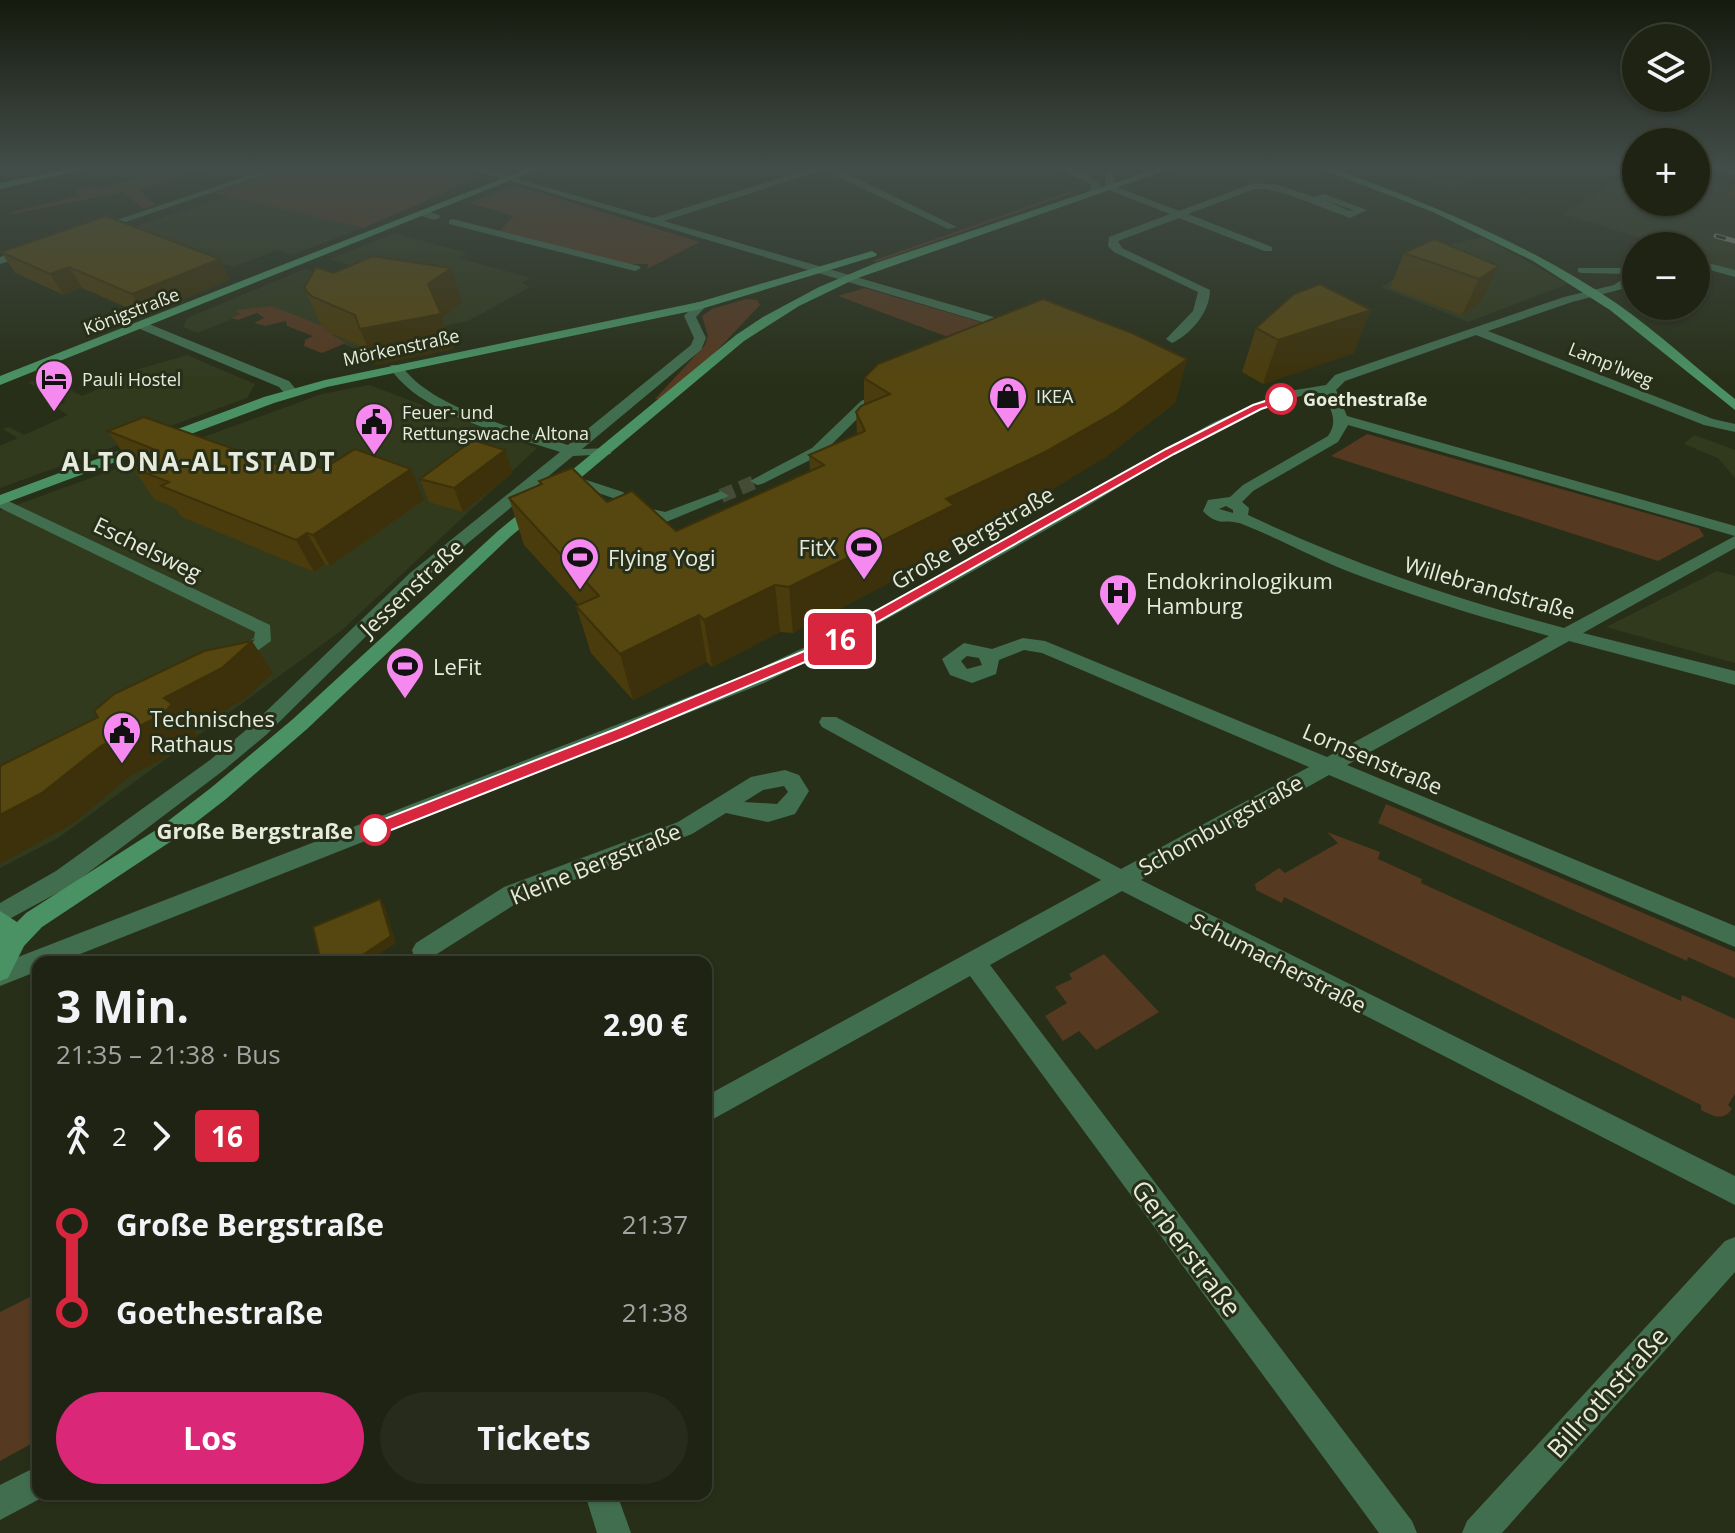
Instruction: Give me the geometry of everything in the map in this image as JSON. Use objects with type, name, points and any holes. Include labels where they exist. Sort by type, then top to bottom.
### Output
[{"type":"street","name":"Königstraße","points":[[0,381],[370,238]]},
{"type":"street","points":[[514,238],[635,268]]},
{"type":"street","points":[[710,238],[993,321],[1006,330],[996,341]]},
{"type":"street","name":"Mörkenstraße","points":[[0,501],[292,393],[396,368],[701,305],[920,238]]},
{"type":"street","name":"Jessenstraße","points":[[13,941],[34,920],[166,834],[219,793],[300,724],[445,586],[563,497],[571,479],[769,305],[953,238]]},
{"type":"street","points":[[1116,238],[1111,241],[1118,250],[1204,290],[1204,301],[1197,314],[1172,339]]},
{"type":"street","points":[[1239,238],[1268,249]]},
{"type":"street","points":[[1493,238],[1595,293],[1735,406]]},
{"type":"street","points":[[1520,238],[1549,251]]},
{"type":"street","points":[[0,261],[37,248]]},
{"type":"street","points":[[846,277],[846,268],[856,259]]},
{"type":"street","points":[[874,266],[870,275],[880,288]]},
{"type":"street","points":[[1622,272],[1577,267],[1735,388]]},
{"type":"street","points":[[1710,267],[1735,274]]},
{"type":"street","name":"Große Bergstraße","points":[[41,956],[757,678],[858,629],[1219,425],[1257,407],[1316,387],[1329,389],[1340,378],[1475,330],[1622,285]]},
{"type":"street","points":[[741,295],[769,305]]},
{"type":"street","name":"Jessenstraße","points":[[0,914],[64,878],[217,765],[259,730],[416,577],[697,347],[700,338],[690,316],[701,305]]},
{"type":"street","points":[[1636,325],[1650,330],[1700,368],[1720,375]]},
{"type":"street","points":[[144,326],[284,384],[292,393]]},
{"type":"street","name":"Lamp'lweg","points":[[1475,330],[1709,422],[1735,428]]},
{"type":"street","points":[[396,368],[405,382],[440,404],[568,450],[581,453],[606,451]]},
{"type":"street","points":[[757,481],[811,455],[826,445],[859,406],[896,389]]},
{"type":"street","points":[[1329,389],[1341,419],[1735,531]]},
{"type":"street","name":"Willebrandstraße","points":[[1341,419],[1341,428],[1333,439],[1248,488],[1237,510],[1305,549],[1381,580],[1563,634],[1735,678]]},
{"type":"street","points":[[538,475],[547,490],[563,497]]},
{"type":"street","points":[[571,479],[618,495],[630,508]]},
{"type":"street","points":[[603,508],[630,508],[666,517],[721,496]]},
{"type":"street","name":"Eschelsweg","points":[[0,501],[264,629],[262,641],[217,668]]},
{"type":"street","name":"Schomburgstraße","points":[[712,1107],[1735,541]]},
{"type":"street","name":"Lornsenstraße","points":[[990,657],[1023,644],[1045,647],[1735,937]]},
{"type":"street","name":"Schumacherstraße","points":[[829,722],[1186,915],[1735,1191]]},
{"type":"street","name":"Kleine Bergstraße","points":[[426,956],[488,907],[537,882],[662,837],[726,805]]},
{"type":"street","points":[[0,921],[10,928],[13,941],[9,957],[0,972]]},
{"type":"street","name":"Große Bergstraße","points":[[0,972],[32,960]]},
{"type":"street","name":"Gerberstraße","points":[[974,963],[1400,1533]]},
{"type":"street","name":"Billrothstraße","points":[[1479,1533],[1735,1251]]},
{"type":"street","points":[[0,1503],[32,1485]]},
{"type":"street","points":[[603,1500],[614,1533]]},
{"type":"shaded area","points":[[147,238],[338,238],[291,255],[277,250],[233,267]]},
{"type":"shaded area","points":[[384,238],[411,238],[467,253],[459,258],[530,278],[522,283],[530,287],[468,321],[444,326],[454,348],[374,364],[371,356],[260,307],[198,333],[183,327],[187,318],[305,269],[370,289],[392,278],[330,259]]},
{"type":"shaded area","points":[[525,238],[685,238],[700,242],[647,269],[648,264],[627,264]]},
{"type":"shaded area","points":[[939,238],[946,238],[877,262],[872,261]]},
{"type":"shaded area","points":[[1484,238],[1568,284],[1468,322],[1381,287],[1448,245]]},
{"type":"shaded area","points":[[1710,238],[1735,238],[1735,272],[1710,265]]},
{"type":"shaded area","points":[[865,288],[987,324],[964,343],[838,296]]},
{"type":"shaded area","points":[[746,299],[757,300],[760,305],[710,358],[655,399],[705,345],[708,336],[702,316],[712,309]]},
{"type":"shaded area","points":[[272,306],[337,332],[332,335],[346,343],[322,353],[304,346],[305,340],[313,336],[287,326],[286,321],[265,326],[254,323],[264,318],[257,313],[238,320],[232,318],[240,314],[236,310]]},
{"type":"shaded area","points":[[187,355],[255,384],[247,398],[0,488],[0,446],[18,438],[3,429],[9,427],[24,435],[68,415],[56,407],[66,402],[28,383],[45,376],[82,396],[126,377],[125,373]]},
{"type":"shaded area","points":[[369,385],[537,448],[342,630],[58,838],[0,868],[0,511],[322,394]]},
{"type":"shaded area","points":[[1367,434],[1699,528],[1704,536],[1658,561],[1331,456]]},
{"type":"shaded area","points":[[1694,435],[1735,450],[1735,478],[1718,458],[1684,444]]},
{"type":"shaded area","points":[[1717,571],[1735,576],[1735,663],[1606,627]]},
{"type":"shaded area","points":[[1386,804],[1735,952],[1735,978],[1688,957],[1687,961],[1378,823]]},
{"type":"shaded area","points":[[1327,832],[1380,852],[1378,859],[1422,879],[1421,883],[1681,1001],[1682,995],[1735,1019],[1735,1094],[1728,1105],[1732,1109],[1721,1117],[1701,1110],[1701,1105],[1284,897],[1282,903],[1256,890],[1255,884],[1279,868],[1285,873],[1338,843]]},
{"type":"shaded area","points":[[1104,954],[1159,1012],[1096,1050],[1079,1031],[1063,1041],[1045,1016],[1067,1003],[1055,987],[1072,979],[1069,974]]},
{"type":"shaded area","points":[[32,1296],[32,1443],[0,1461],[0,1312]]},
{"type":"building","points":[[43,238],[163,238],[220,259],[132,294],[69,267],[50,274],[1,252]]},
{"type":"building","points":[[1434,239],[1499,266],[1479,279],[1404,253]]},
{"type":"building","points":[[372,256],[451,268],[428,284],[441,314],[360,329],[355,315],[311,296],[304,288],[316,267],[334,273]]},
{"type":"building","points":[[1320,284],[1371,310],[1278,340],[1256,328],[1294,294]]},
{"type":"building","points":[[1043,299],[1132,333],[1187,359],[1117,411],[1043,453],[946,499],[954,505],[789,587],[775,585],[704,620],[699,615],[620,654],[576,606],[599,596],[509,498],[542,484],[539,481],[572,468],[607,502],[632,491],[676,531],[824,465],[809,455],[865,431],[856,412],[861,406],[890,394],[864,378],[878,364]]},
{"type":"building","points":[[144,417],[301,473],[314,465],[323,469],[355,449],[411,469],[313,535],[307,533],[296,540],[161,486],[169,482],[133,468],[158,451],[108,431]]},
{"type":"building","points":[[473,440],[505,450],[454,488],[420,479]]},
{"type":"building","points":[[252,641],[222,668],[164,698],[172,704],[163,714],[101,746],[42,793],[0,815],[0,766],[98,717],[94,711],[114,694],[204,651]]},
{"type":"building","points":[[380,899],[391,936],[361,956],[320,956],[313,927]]},
{"type":"tunnel","points":[[721,496],[757,481]]},
{"type":"railway","points":[[1722,238],[1735,241]]},
{"type":"bus line","name":"16","points":[[375,830],[807,656],[1219,425],[1281,399]]},
{"type":"place","name":"Goethestraße","points":[[1281,399]]},
{"type":"place","name":"Pauli Hostel","points":[[54,413]]},
{"type":"place","name":"IKEA","points":[[1008,430]]},
{"type":"place","name":"Feuer- und Rettungswache Altona","points":[[374,456]]},
{"type":"place","name":"FitX","points":[[864,581]]},
{"type":"place","name":"Flying Yogi","points":[[580,591]]},
{"type":"place","name":"Endokrinologikum Hamburg","points":[[1118,627]]},
{"type":"place","name":"LeFit","points":[[405,700]]},
{"type":"place","name":"Technisches Rathaus","points":[[122,765]]},
{"type":"place","name":"Große Bergstraße","points":[[375,830]]},
{"type":"district","name":"ALTONA-ALTSTADT","points":[[199,461]]}]
